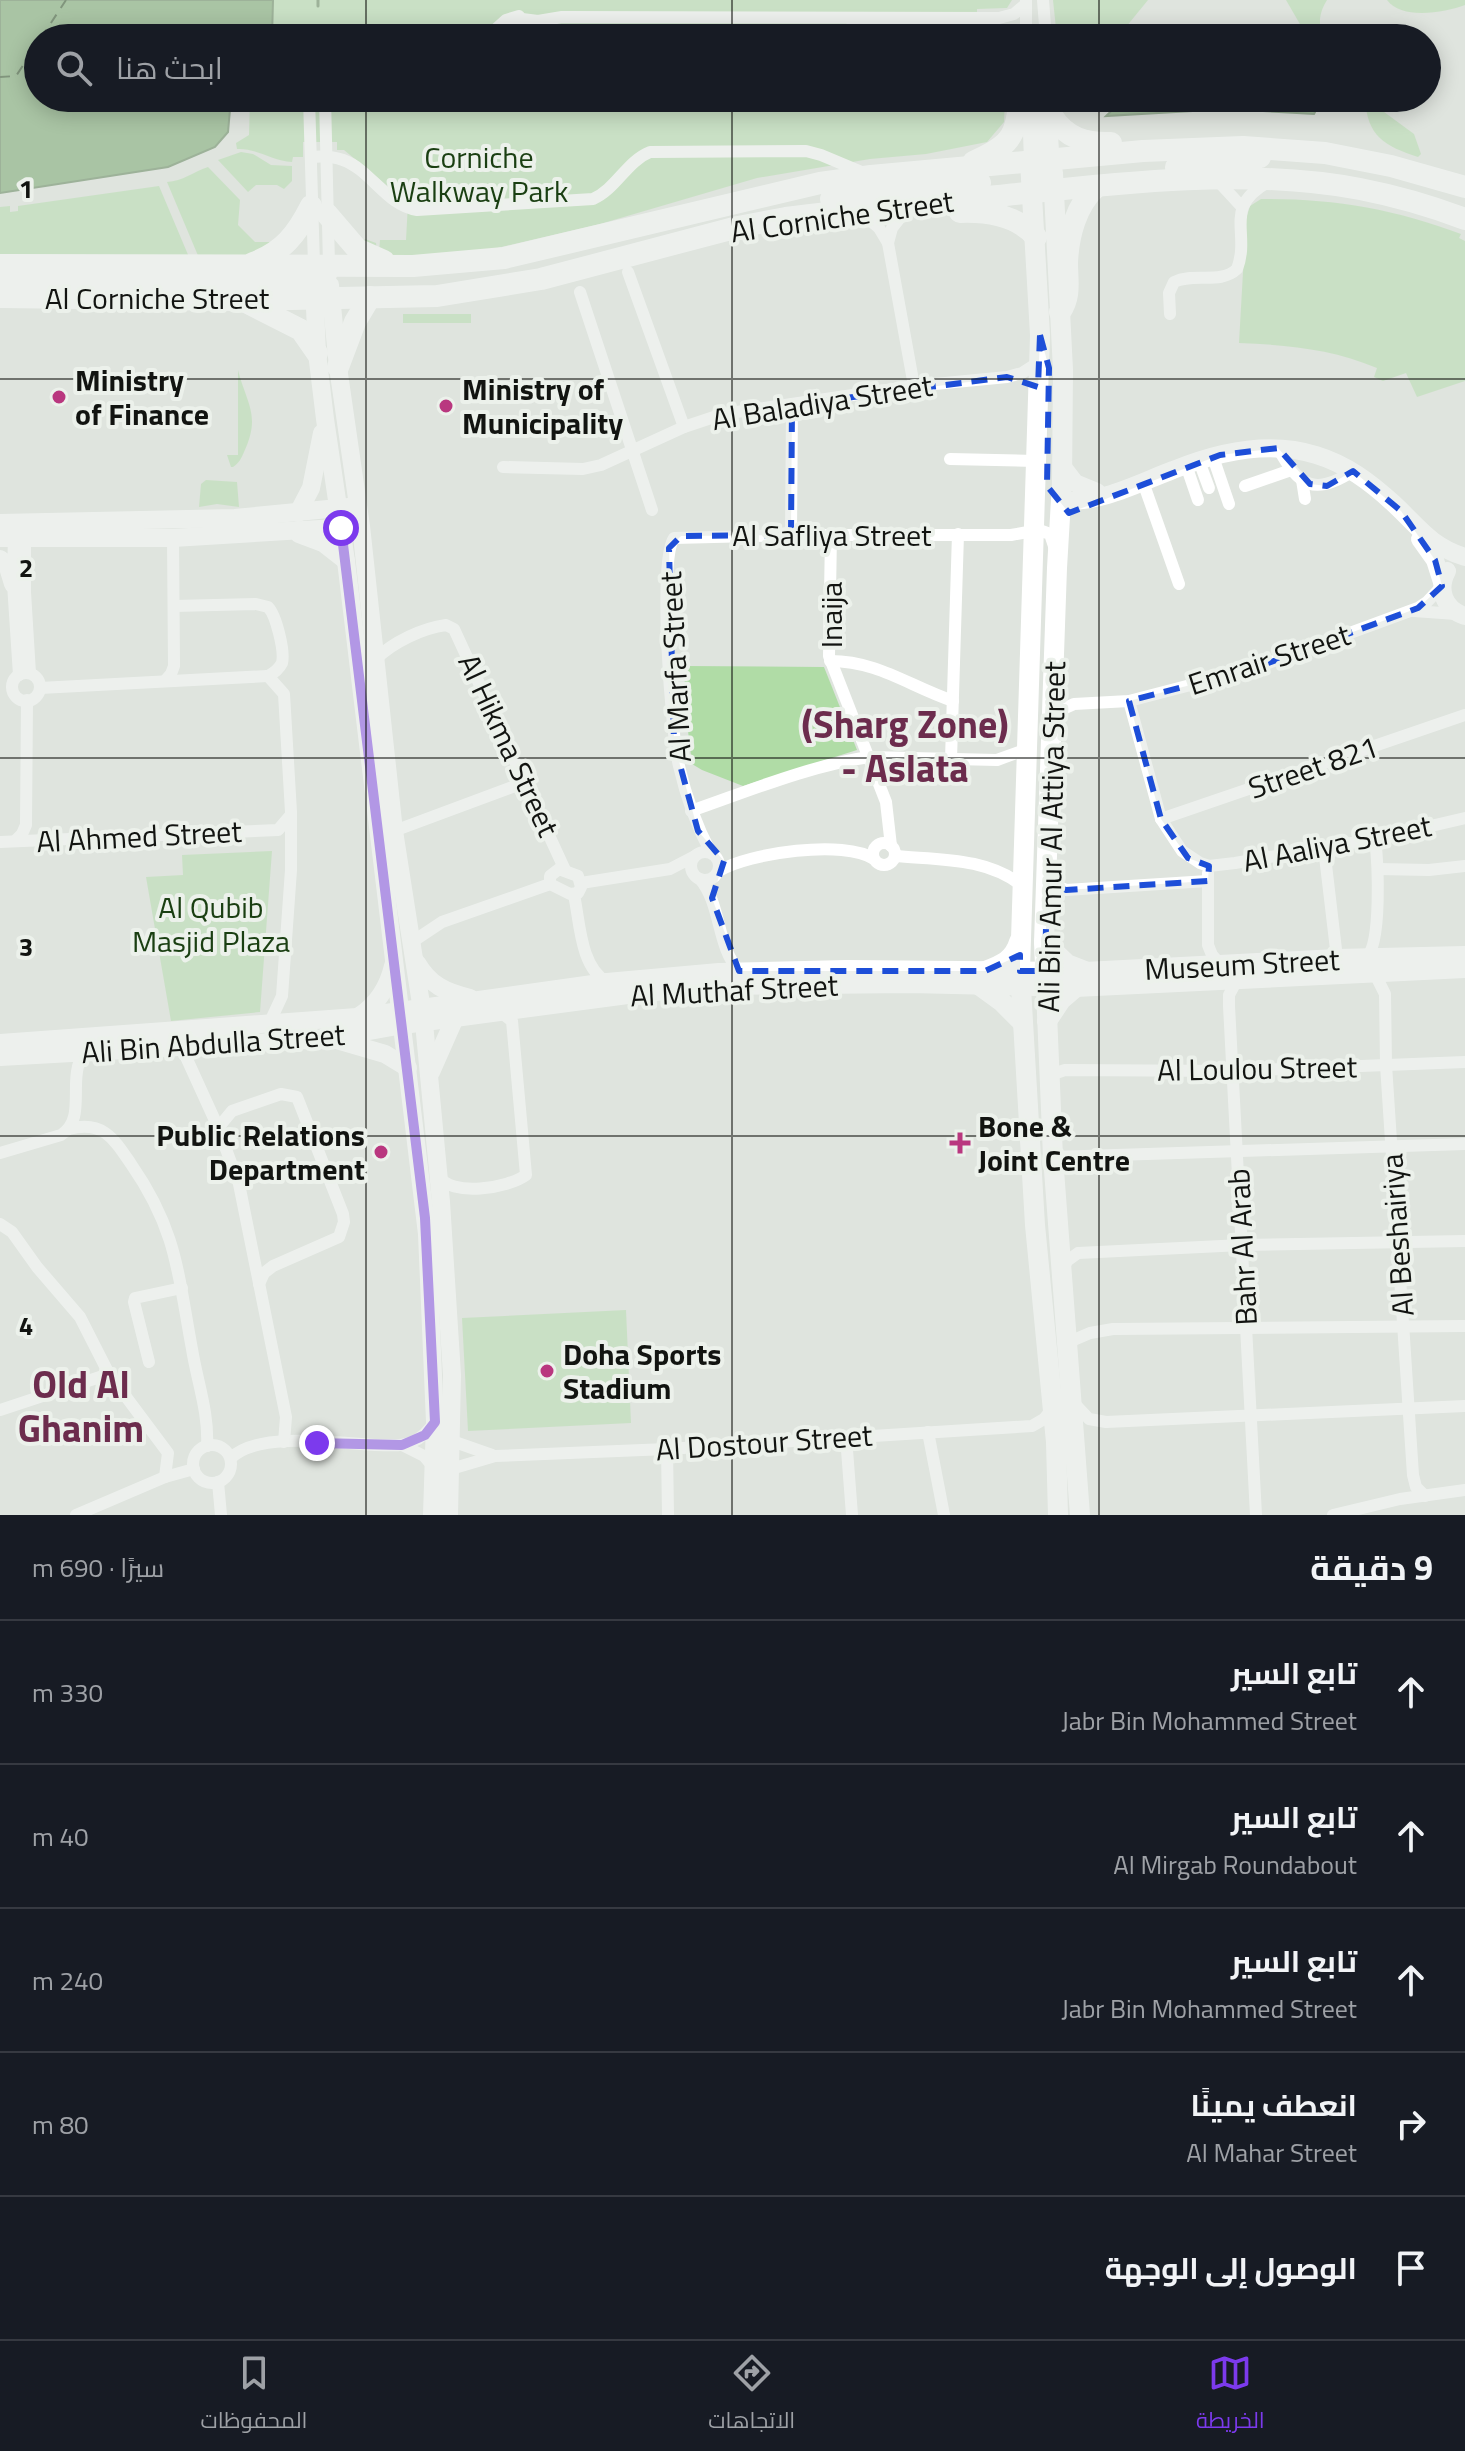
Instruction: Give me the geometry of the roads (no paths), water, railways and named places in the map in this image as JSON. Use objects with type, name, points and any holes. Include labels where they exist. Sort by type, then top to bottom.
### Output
[{"type":"highway","points":[[955,168],[990,154],[1008,142],[1017,125],[1018,112]]},
{"type":"highway","points":[[1038,112],[1043,174]]},
{"type":"highway","points":[[1054,112],[1064,131],[1081,140],[1123,145],[1143,151]]},
{"type":"highway","name":"Al Corniche Street","points":[[0,265],[249,265],[370,297],[437,296],[511,285],[738,227],[810,215],[916,205],[1143,151],[1231,147],[1280,149],[1358,158],[1465,187]]},
{"type":"highway","points":[[738,227],[798,207],[859,194],[1043,174],[1225,164],[1280,149]]},
{"type":"highway","name":"Al Corniche Street","points":[[0,297],[241,300],[413,266],[504,258],[792,189],[871,176],[955,168],[1043,174],[1096,187],[1270,180],[1357,188],[1465,219]]},
{"type":"highway","points":[[1060,312],[1068,297],[1071,235],[1081,204],[1096,187]]},
{"type":"highway","points":[[916,205],[945,213],[995,215],[1023,224],[1036,237]]},
{"type":"highway","points":[[249,265],[272,256],[319,210],[357,249],[373,258],[413,266]]},
{"type":"highway","points":[[0,281],[322,282],[454,277],[527,267],[646,235],[678,216]]},
{"type":"highway","points":[[338,367],[355,322],[370,297]]},
{"type":"highway","points":[[241,300],[301,330],[317,353]]},
{"type":"main road","name":"Ali Bin Amur Al Attiya Street","points":[[1043,174],[1036,237],[1040,335],[1021,934],[1047,1021],[1053,1157],[1080,1515]]},
{"type":"main road","name":"Ali Bin Amur Al Attiya Street","points":[[1043,174],[1060,312],[1062,466],[1044,942],[1022,1022],[1035,1225],[1056,1442],[1058,1515]]},
{"type":"main road","points":[[1040,335],[1047,351],[1049,368],[1047,484],[1060,503]]},
{"type":"main road","points":[[1029,676],[1037,699],[1040,755],[1032,979],[1042,1136],[1048,1168],[1056,1188]]},
{"type":"main road","points":[[1021,934],[1012,956],[982,979],[1022,1022]]},
{"type":"main road","points":[[1044,942],[1080,979],[1047,1021]]},
{"type":"street","points":[[1043,0],[1045,24]]},
{"type":"street","points":[[502,24],[506,20],[541,13],[562,17],[999,18],[1014,14],[1026,6],[1044,15]]},
{"type":"street","points":[[999,18],[1014,24]]},
{"type":"street","points":[[309,112],[322,282],[317,353],[346,561],[427,1234],[435,1422],[449,1515]]},
{"type":"street","points":[[319,210],[326,156],[325,112]]},
{"type":"street","points":[[1030,112],[1043,174]]},
{"type":"street","points":[[1043,174],[1050,112]]},
{"type":"street","name":"Al Corniche Street","points":[[311,157],[326,156],[347,161],[399,203],[417,210],[586,201],[604,193],[639,158],[650,152],[806,151],[871,176]]},
{"type":"street","points":[[1217,180],[1241,206]]},
{"type":"street","points":[[1170,314],[1169,293],[1174,282],[1186,277],[1227,276],[1237,269],[1241,206],[1251,193],[1270,180]]},
{"type":"street","points":[[888,243],[892,228],[916,205]]},
{"type":"street","points":[[858,210],[879,228],[888,243],[914,386]]},
{"type":"street","points":[[628,272],[684,427]]},
{"type":"street","points":[[322,282],[361,526],[394,831],[423,1015],[438,1175],[452,1375],[452,1441],[432,1515]]},
{"type":"street","points":[[580,292],[652,510]]},
{"type":"street","name":"Al Baladiya Street","points":[[503,467],[583,469],[601,465],[684,427],[723,414],[914,386],[1007,377],[1022,373],[1039,362]]},
{"type":"street","points":[[1007,377],[1028,384],[1038,394]]},
{"type":"street","points":[[791,535],[792,405]]},
{"type":"street","points":[[298,513],[311,488],[325,419]]},
{"type":"street","points":[[1278,448],[1291,470],[1310,484],[1327,486],[1353,471]]},
{"type":"street","points":[[1057,568],[1053,539],[1034,522],[1060,503],[1143,482],[1200,461],[1249,449],[1278,448],[1312,453],[1353,471],[1401,511],[1435,545],[1465,558]]},
{"type":"street","points":[[950,459],[1035,461]]},
{"type":"street","points":[[1200,461],[1209,488]]},
{"type":"street","points":[[1198,500],[1200,461]]},
{"type":"street","points":[[1200,461],[1229,504]]},
{"type":"street","points":[[1062,466],[1075,483],[1097,495]]},
{"type":"street","points":[[1245,486],[1291,470]]},
{"type":"street","points":[[1302,480],[1305,499]]},
{"type":"street","points":[[1143,482],[1179,584]]},
{"type":"street","points":[[13,530],[235,518],[358,506]]},
{"type":"street","points":[[1401,511],[1435,560],[1447,604],[1462,615]]},
{"type":"street","name":"Al Safliya Street","points":[[669,548],[674,538],[681,536],[1024,534],[1034,522]]},
{"type":"street","points":[[13,530],[46,538],[173,538],[361,526]]},
{"type":"street","points":[[13,530],[25,557],[24,674]]},
{"type":"street","points":[[13,530],[13,584],[24,674]]},
{"type":"street","points":[[289,532],[323,543],[346,561]]},
{"type":"street","name":"Inaija","points":[[831,534],[830,661],[886,802],[888,829],[883,850]]},
{"type":"street","points":[[951,759],[958,534]]},
{"type":"street","name":"Al Safliya Street","points":[[1001,535],[1024,544],[1033,554]]},
{"type":"street","points":[[25,557],[36,543],[46,538]]},
{"type":"street","points":[[165,681],[174,666],[173,538]]},
{"type":"street","name":"Al Marfa Street","points":[[669,548],[667,591],[672,721],[678,764],[698,831],[714,854]]},
{"type":"street","points":[[1442,584],[1449,568],[1465,558]]},
{"type":"street","points":[[0,559],[7,564],[13,584]]},
{"type":"street","name":"Emrair Street","points":[[1054,718],[1066,707],[1082,703],[1129,701],[1252,669],[1407,612],[1427,602],[1442,584]]},
{"type":"street","points":[[40,688],[268,676],[277,669],[282,657],[275,617],[268,607],[256,604],[174,606]]},
{"type":"street","name":"Emrair Street","points":[[1407,612],[1462,615]]},
{"type":"street","name":"Al Hikma Street","points":[[396,644],[446,625],[456,633],[565,870]]},
{"type":"street","points":[[373,633],[396,644],[376,659]]},
{"type":"street","points":[[830,661],[864,664],[953,701]]},
{"type":"street","points":[[174,666],[185,681]]},
{"type":"street","points":[[24,674],[38,679],[40,688],[36,696],[27,700],[19,699],[6,689],[24,674]]},
{"type":"street","points":[[268,676],[284,694],[291,846],[282,996],[286,1011],[295,1023]]},
{"type":"street","points":[[1055,686],[1067,697],[1082,703]]},
{"type":"street","points":[[15,841],[26,825],[27,700]]},
{"type":"street","points":[[1129,701],[1161,819],[1174,842],[1188,858],[1209,866],[1208,945],[1220,964]]},
{"type":"street","name":"Street 821","points":[[1161,819],[1465,715]]},
{"type":"street","points":[[691,811],[848,760],[869,757],[997,760],[1027,749]]},
{"type":"street","points":[[997,760],[1027,777]]},
{"type":"street","points":[[394,831],[526,782]]},
{"type":"street","name":"Al Ahmed Street","points":[[0,842],[278,830],[288,821],[291,812]]},
{"type":"street","name":"Al Aaliya Street","points":[[1209,866],[1375,839],[1465,818]]},
{"type":"street","points":[[26,825],[37,841]]},
{"type":"street","name":"Al Ahmed Street","points":[[278,830],[291,846]]},
{"type":"street","name":"Al Marfa Street","points":[[696,855],[698,831]]},
{"type":"street","points":[[1370,966],[1378,869],[1375,839]]},
{"type":"street","points":[[1324,848],[1337,958]]},
{"type":"street","points":[[670,869],[710,880],[741,860],[800,852],[883,850],[965,861],[1013,878],[1024,887]]},
{"type":"street","points":[[408,918],[442,922],[550,884],[578,889],[670,869],[696,855],[714,854],[741,860]]},
{"type":"street","points":[[712,898],[718,872],[714,854]]},
{"type":"street","points":[[696,855],[691,866],[712,898],[727,952],[739,971]]},
{"type":"street","points":[[993,870],[1008,867],[1025,857]]},
{"type":"street","points":[[1378,869],[1429,870],[1465,866]]},
{"type":"street","points":[[550,884],[552,872],[565,870],[575,874],[587,956],[585,970],[576,987]]},
{"type":"street","points":[[1047,876],[1055,885],[1066,890],[1208,881]]},
{"type":"street","points":[[414,952],[442,922]]},
{"type":"street","points":[[414,952],[428,980],[438,988],[480,1001]]},
{"type":"street","points":[[719,972],[727,952]]},
{"type":"street","name":"Museum Street","points":[[1032,979],[1237,980],[1465,955]]},
{"type":"street","points":[[587,956],[594,972],[607,982]]},
{"type":"street","name":"Museum Street","points":[[1080,979],[1220,964],[1337,958],[1370,966],[1465,969]]},
{"type":"street","points":[[357,1017],[381,996],[390,979],[394,961]]},
{"type":"street","name":"Al Beshairiya","points":[[1370,966],[1385,994],[1386,1065],[1414,1481],[1425,1496]]},
{"type":"street","name":"Al Muthaf Street","points":[[423,1015],[480,1001],[607,982],[719,972],[847,969],[982,979]]},
{"type":"street","name":"Al Muthaf Street","points":[[423,1015],[454,1020],[635,994],[716,986],[1032,979]]},
{"type":"street","name":"Bahr Al Arab","points":[[1237,980],[1229,1001],[1256,1515]]},
{"type":"street","points":[[269,1024],[282,996]]},
{"type":"street","points":[[438,1175],[447,1185],[461,1189],[517,1180],[526,1175],[512,1021],[502,1013]]},
{"type":"street","name":"Ali Bin Abdulla Street","points":[[0,1057],[325,1039],[423,1015]]},
{"type":"street","name":"Ali Bin Abdulla Street","points":[[0,1043],[357,1017],[402,1018]]},
{"type":"street","points":[[428,1079],[454,1020]]},
{"type":"street","points":[[325,1039],[366,1047],[408,1068]]},
{"type":"street","points":[[181,1046],[209,1106],[239,1184],[286,1417],[284,1442]]},
{"type":"street","points":[[0,1153],[61,1135],[72,1124],[75,1071],[84,1052]]},
{"type":"street","name":"Al Loulou Street","points":[[1050,1075],[1065,1070],[1233,1071],[1465,1062]]},
{"type":"street","points":[[218,1128],[232,1111],[281,1094],[297,1097],[343,1214],[342,1231],[337,1239],[273,1266],[264,1273],[259,1284]]},
{"type":"street","points":[[209,1106],[232,1111]]},
{"type":"street","points":[[72,1124],[100,1129],[111,1137],[145,1184],[163,1217],[182,1288],[207,1420],[207,1446]]},
{"type":"street","points":[[1053,1157],[1465,1144]]},
{"type":"street","points":[[0,1224],[12,1232],[80,1317],[109,1374],[168,1453],[165,1477]]},
{"type":"street","points":[[1063,1269],[1067,1261],[1078,1253],[1242,1245],[1465,1241]]},
{"type":"street","points":[[255,1260],[273,1266]]},
{"type":"street","points":[[149,1362],[135,1298],[182,1288]]},
{"type":"street","points":[[1069,1342],[1090,1333],[1113,1329],[1465,1326]]},
{"type":"street","points":[[0,1410],[109,1374]]},
{"type":"street","points":[[1073,1402],[1082,1415],[1097,1422],[1465,1406]]},
{"type":"street","points":[[1032,1426],[1044,1419],[1052,1409]]},
{"type":"street","points":[[231,1458],[221,1447],[207,1446],[196,1455],[194,1469],[203,1481],[218,1482],[229,1473],[231,1458],[262,1444],[402,1445],[425,1435],[435,1422]]},
{"type":"street","points":[[1032,1426],[1046,1432],[1056,1442]]},
{"type":"street","name":"Al Dostour Street","points":[[442,1469],[495,1456],[667,1449],[1032,1426]]},
{"type":"street","points":[[928,1432],[944,1515]]},
{"type":"street","points":[[846,1437],[852,1515]]},
{"type":"street","name":"Al Dostour Street","points":[[452,1441],[495,1456]]},
{"type":"street","points":[[402,1445],[442,1469]]},
{"type":"street","points":[[667,1449],[668,1515]]},
{"type":"street","points":[[76,1515],[165,1477],[194,1469]]},
{"type":"street","points":[[218,1482],[221,1515]]},
{"type":"street","points":[[1333,1515],[1465,1490]]},
{"type":"waterway","points":[[318,0],[318,6]]},
{"type":"place","name":"Ministry of Finance","points":[[59,397]]},
{"type":"place","name":"Ministry of Municipality","points":[[446,406]]},
{"type":"place","name":"Bone & Joint Centre","points":[[960,1143]]},
{"type":"place","name":"Public Relations Department","points":[[381,1152]]},
{"type":"place","name":"Doha Sports Stadium","points":[[547,1371]]},
{"type":"district","name":"(Sharg Zone) - Aslata","points":[[905,746]]},
{"type":"district","name":"Old Al Ghanim","points":[[81,1406]]},
{"type":"park label","name":"Corniche Walkway Park","points":[[479,174]]},
{"type":"park label","name":"Al Qubib Masjid Plaza","points":[[211,924]]}]
